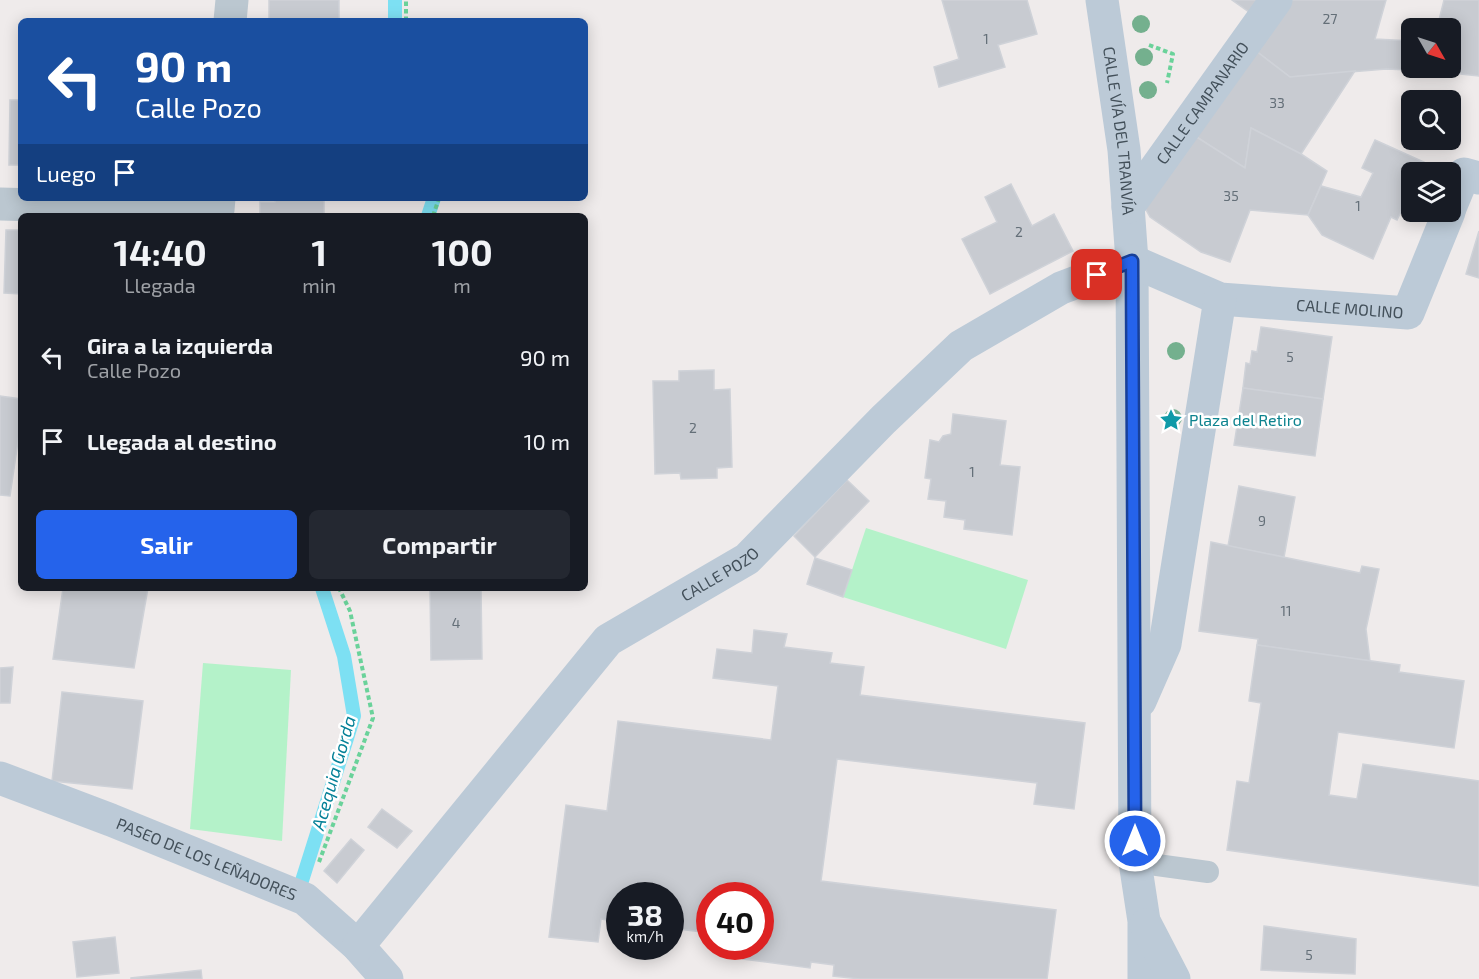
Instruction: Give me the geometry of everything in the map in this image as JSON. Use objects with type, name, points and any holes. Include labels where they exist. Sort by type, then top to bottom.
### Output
[{"type":"street","points":[[230,18],[232,0]]},
{"type":"street","name":"CALLE VÍA DEL TRANVÍA","points":[[1102,0],[1124,150],[1132,261]]},
{"type":"street","name":"CALLE CAMPANARIO","points":[[1128,207],[1276,0]]},
{"type":"street","name":"CALLE MOLINO","points":[[1461,182],[1464,174],[1479,178]]},
{"type":"street","points":[[0,204],[218,204]]},
{"type":"street","name":"CALLE MOLINO","points":[[1220,299],[1408,313],[1445,222]]},
{"type":"street","points":[[1135,713],[1165,644],[1220,299],[1132,261],[1135,713],[1136,862],[1144,921],[1144,979]]},
{"type":"street","name":"CALLE POZO","points":[[358,946],[608,640],[747,559],[883,420],[961,346],[1061,288],[1132,261]]},
{"type":"street","name":"PASEO DE LOS LEÑADORES","points":[[0,778],[111,820],[305,899],[358,946],[387,979]]},
{"type":"street","points":[[1144,921],[1174,979]]},
{"type":"lane","points":[[1136,862],[1208,872]]},
{"type":"path","points":[[406,0],[406,18]]},
{"type":"path","points":[[1144,43],[1173,54],[1166,88]]},
{"type":"path","points":[[305,899],[373,718],[350,611],[340,591]]},
{"type":"green space","points":[[866,528],[1028,580],[1006,649],[843,597]]},
{"type":"green space","points":[[203,663],[291,670],[282,841],[190,829]]},
{"type":"building","points":[[269,0],[339,0],[339,18],[269,18]]},
{"type":"building","points":[[942,0],[1027,0],[1037,34],[998,45],[1005,67],[939,87],[934,67],[959,59]]},
{"type":"building","points":[[1232,0],[1268,0],[1256,17]]},
{"type":"building","points":[[1292,0],[1386,0],[1375,39],[1401,40],[1401,70],[1290,77],[1256,51]]},
{"type":"building","points":[[1444,0],[1479,0],[1479,76],[1461,74],[1461,18],[1440,18]]},
{"type":"building","points":[[1256,51],[1290,77],[1355,71],[1301,154],[1251,128],[1245,168],[1195,136]]},
{"type":"building","points":[[10,100],[18,100],[18,165],[9,165]]},
{"type":"building","points":[[1251,128],[1301,154],[1327,171],[1308,215],[1250,210],[1230,262],[1201,252],[1150,217],[1145,208],[1195,136],[1245,168]]},
{"type":"building","points":[[1375,140],[1424,162],[1401,162],[1401,212],[1397,220],[1391,217],[1373,259],[1322,235],[1308,215],[1321,186],[1361,197],[1373,173],[1362,168]]},
{"type":"building","points":[[1011,184],[1032,226],[1054,214],[1073,251],[990,294],[962,239],[997,222],[985,197]]},
{"type":"building","points":[[324,201],[324,213],[260,213],[260,202]]},
{"type":"building","points":[[6,230],[18,230],[18,294],[4,293]]},
{"type":"building","points":[[1479,231],[1479,278],[1466,274]]},
{"type":"building","points":[[1261,327],[1332,337],[1323,399],[1243,388],[1246,363],[1250,364],[1252,351],[1257,352]]},
{"type":"building","points":[[714,370],[714,390],[730,389],[732,467],[717,468],[717,478],[681,479],[680,473],[655,474],[653,381],[679,381],[679,371]]},
{"type":"building","points":[[1243,388],[1323,399],[1315,456],[1234,445]]},
{"type":"building","points":[[0,396],[18,399],[18,441],[10,496],[0,495]]},
{"type":"building","points":[[953,414],[1006,421],[1000,465],[1020,467],[1012,535],[964,529],[965,520],[944,517],[946,501],[928,499],[931,479],[925,478],[930,440],[939,442],[943,436],[951,434]]},
{"type":"building","points":[[847,480],[869,501],[815,557],[794,536]]},
{"type":"building","points":[[1239,486],[1295,497],[1284,557],[1228,546]]},
{"type":"building","points":[[1211,542],[1360,573],[1362,566],[1379,569],[1366,629],[1370,661],[1257,645],[1258,639],[1199,631]]},
{"type":"building","points":[[815,558],[852,570],[843,597],[807,584]]},
{"type":"building","points":[[63,591],[147,591],[134,668],[53,659]]},
{"type":"building","points":[[430,591],[481,591],[482,659],[431,660]]},
{"type":"building","points":[[754,630],[787,634],[784,647],[832,653],[830,663],[864,667],[860,695],[1085,723],[1074,809],[1034,804],[1037,783],[837,759],[821,881],[1056,910],[1047,979],[860,979],[833,976],[834,965],[811,962],[810,968],[750,960],[774,960],[774,882],[696,882],[696,931],[684,930],[684,882],[606,882],[606,920],[601,919],[598,942],[549,937],[566,805],[607,811],[618,721],[771,740],[778,686],[713,678],[717,649],[752,653]]},
{"type":"building","points":[[1257,645],[1400,665],[1399,672],[1464,681],[1454,748],[1338,732],[1329,795],[1357,799],[1363,764],[1479,781],[1479,886],[1227,850],[1237,781],[1249,783],[1261,703],[1249,701]]},
{"type":"building","points":[[13,667],[10,703],[0,703],[0,668]]},
{"type":"building","points":[[62,692],[143,701],[132,789],[52,781]]},
{"type":"building","points":[[382,809],[412,831],[397,848],[368,827]]},
{"type":"building","points":[[351,839],[364,850],[337,883],[324,871]]},
{"type":"building","points":[[1264,926],[1356,939],[1355,974],[1261,970]]},
{"type":"building","points":[[115,937],[119,973],[77,977],[73,942]]},
{"type":"building","points":[[201,970],[202,979],[131,979],[131,978]]},
{"type":"waterway","name":"Acequia Gorda","points":[[395,0],[395,18]]},
{"type":"waterway","name":"Acequia Gorda","points":[[429,213],[433,201]]},
{"type":"waterway","name":"Acequia Gorda","points":[[300,887],[354,716],[344,656],[323,591]]},
{"type":"place","name":"Plaza del Retiro","points":[[1171,420]]},
{"type":"route","points":[[1097,275],[1132,261],[1135,841]]}]
